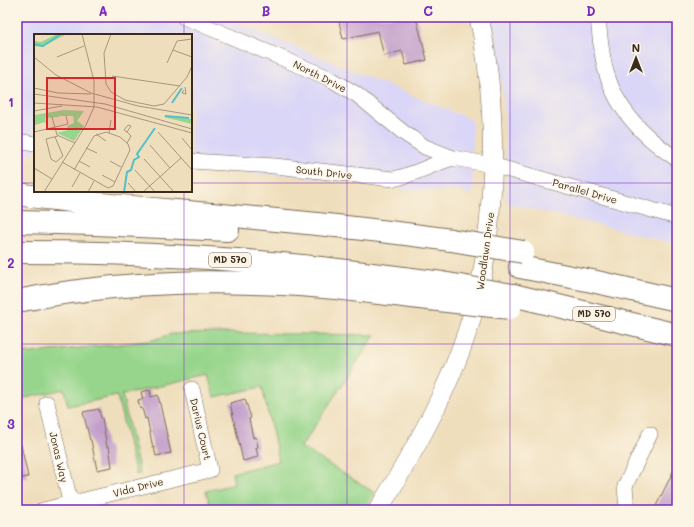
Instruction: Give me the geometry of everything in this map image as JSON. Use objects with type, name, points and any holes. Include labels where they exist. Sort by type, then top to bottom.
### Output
[{"type":"highway","points":[[17,194],[133,208],[338,226],[521,260],[594,268],[677,288]]},
{"type":"highway","points":[[17,222],[95,224],[254,232],[337,240],[450,248]]},
{"type":"highway","name":"MD 570","points":[[17,252],[172,256],[336,269],[440,291],[512,302],[676,334]]},
{"type":"highway","points":[[521,260],[592,281],[677,300]]},
{"type":"highway","points":[[17,301],[57,293],[188,283],[253,283],[334,288],[440,291]]},
{"type":"main road","name":"Woodlawn Drive","points":[[378,510],[425,431],[448,382],[464,340],[478,294],[485,262],[491,214],[492,116],[489,73],[479,17]]},
{"type":"street","name":"North Drive","points":[[184,17],[329,78],[356,94],[404,133],[425,146],[453,158],[492,165]]},
{"type":"street","points":[[598,17],[603,60],[607,76],[616,95],[639,128],[654,142],[677,159]]},
{"type":"street","points":[[17,141],[34,144]]},
{"type":"street","name":"South Drive","points":[[192,161],[275,166],[393,179],[406,176],[437,162],[453,158]]},
{"type":"street","name":"Parallel Drive","points":[[492,165],[677,217]]},
{"type":"street","name":"Darius Court","points":[[192,389],[210,470]]},
{"type":"street","name":"Jonas Way","points":[[47,403],[71,507]]},
{"type":"street","points":[[627,510],[625,486],[650,434]]},
{"type":"street","name":"Vida Drive","points":[[43,510],[71,507],[210,470]]},
{"type":"shaded area","points":[[17,17],[223,17],[472,120],[473,195],[456,191],[406,190],[392,186],[288,175],[192,172],[192,34],[34,34],[34,155],[17,152]]},
{"type":"shaded area","points":[[491,17],[677,17],[677,244],[507,203],[504,104],[497,45]]},
{"type":"green space","points":[[227,333],[375,335],[301,447],[375,493],[364,510],[211,510],[206,491],[234,484],[232,473],[279,461],[262,387],[214,397],[208,375],[122,395],[140,474],[136,475],[117,396],[68,406],[64,389],[17,400],[17,353],[32,353],[149,341],[172,334]]},
{"type":"building","points":[[338,17],[416,17],[427,60],[406,65],[402,51],[384,56],[378,31],[343,39]]},
{"type":"building","points":[[150,390],[151,397],[158,395],[171,453],[156,456],[147,418],[145,419],[142,408],[140,409],[138,400],[143,399],[141,392]]},
{"type":"building","points":[[245,399],[251,418],[249,419],[253,438],[256,437],[258,457],[243,461],[230,403]]},
{"type":"building","points":[[99,409],[107,447],[109,446],[112,467],[97,470],[91,440],[83,412]]},
{"type":"building","points":[[21,445],[28,477],[17,479],[17,446]]},
{"type":"building","points":[[677,464],[677,500],[672,510],[654,510]]}]
